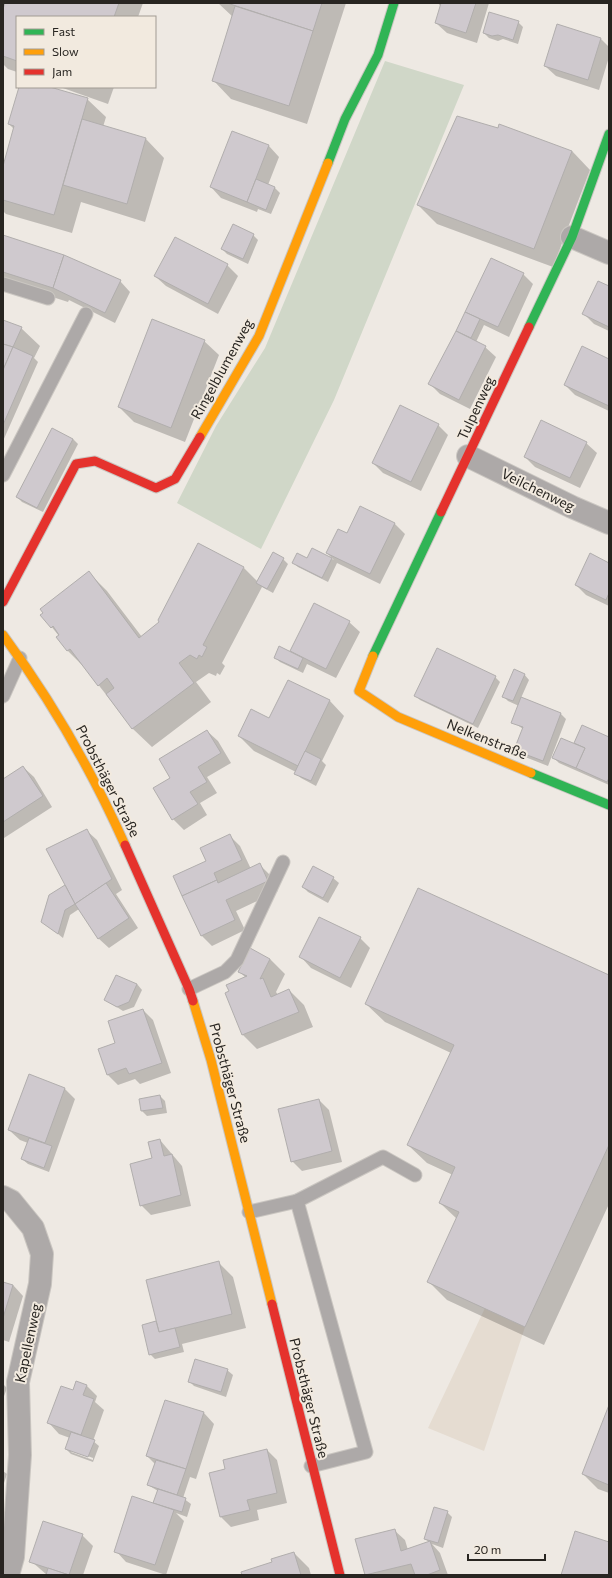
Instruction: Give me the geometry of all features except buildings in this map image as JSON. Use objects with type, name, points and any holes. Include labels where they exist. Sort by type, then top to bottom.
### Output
[{"type":"street","name":"Ringelblumenweg","points":[[3,602],[76,464],[95,461],[156,488],[175,479],[259,336],[345,119],[378,55],[394,3]]},
{"type":"street","name":"Tulpenweg","points":[[359,691],[373,655],[572,237],[596,174],[609,134]]},
{"type":"street","points":[[572,237],[609,253]]},
{"type":"street","name":"Veilchenweg","points":[[468,456],[572,507],[609,523]]},
{"type":"street","name":"Probsthäger Straße","points":[[3,634],[70,736],[114,821],[189,989],[211,1060],[311,1466],[340,1575]]},
{"type":"street","name":"Nelkenstraße","points":[[359,691],[398,718],[609,805]]},
{"type":"street","name":"Kapellenweg","points":[[3,1197],[11,1201],[33,1228],[42,1254],[40,1284],[18,1382],[20,1456],[13,1557],[8,1575]]},
{"type":"lane","points":[[3,284],[48,298]]},
{"type":"lane","points":[[3,475],[86,314]]},
{"type":"lane","points":[[3,696],[20,658]]},
{"type":"lane","points":[[189,989],[225,972],[236,960],[283,862]]},
{"type":"lane","points":[[249,1212],[297,1200],[382,1157],[415,1175]]},
{"type":"lane","points":[[297,1200],[366,1452],[311,1466]]},
{"type":"shaded area","points":[[485,1308],[525,1327],[484,1451],[428,1428]]},
{"type":"green space","points":[[385,61],[464,85],[334,400],[261,549],[177,503],[216,426],[265,348]]},
{"type":"traffic: fast","points":[[328,163],[345,119],[378,55],[394,3]]},
{"type":"traffic: fast","points":[[529,327],[572,237],[609,134]]},
{"type":"traffic: fast","points":[[373,656],[441,512]]},
{"type":"traffic: fast","points":[[531,773],[609,805]]},
{"type":"traffic: slow","points":[[200,437],[259,336],[328,163]]},
{"type":"traffic: slow","points":[[3,635],[38,685],[70,737],[99,790],[125,845]]},
{"type":"traffic: slow","points":[[373,656],[359,691],[398,717],[531,773]]},
{"type":"traffic: slow","points":[[193,1001],[211,1060],[272,1304]]},
{"type":"traffic: jam","points":[[441,512],[529,327]]},
{"type":"traffic: jam","points":[[3,602],[76,464],[95,461],[156,488],[175,479],[200,437]]},
{"type":"traffic: jam","points":[[125,845],[193,1001]]},
{"type":"traffic: jam","points":[[272,1304],[340,1575]]}]
